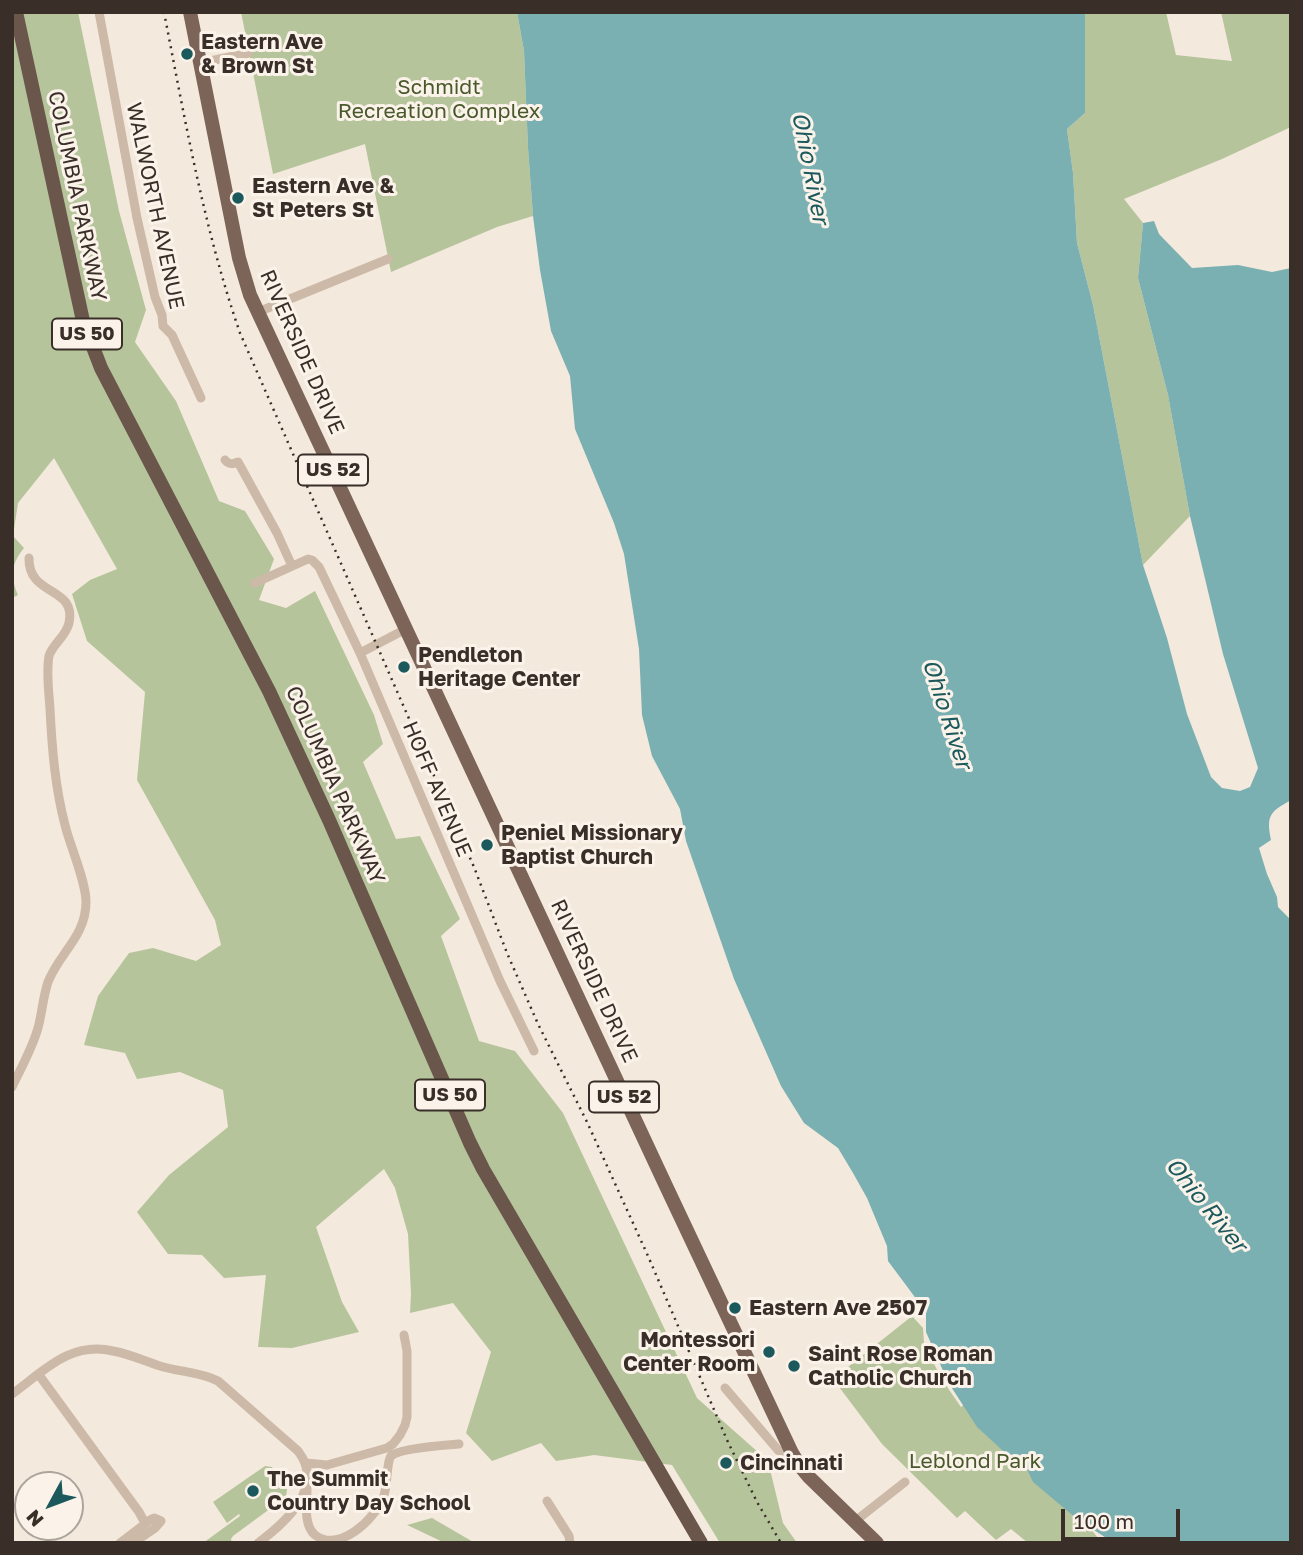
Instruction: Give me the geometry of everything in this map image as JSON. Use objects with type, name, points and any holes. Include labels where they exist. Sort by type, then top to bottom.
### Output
[{"type":"highway","name":"COLUMBIA PARKWAY","points":[[16,12],[83,321],[101,368],[269,691],[329,820],[470,1143],[702,1543]]},
{"type":"main road","name":"RIVERSIDE DRIVE","points":[[190,12],[239,258],[250,295],[783,1434],[800,1466],[877,1543]]},
{"type":"street","name":"WALWORTH AVENUE","points":[[99,12],[137,218],[155,297],[163,326],[172,335],[201,398]]},
{"type":"street","points":[[200,63],[249,53]]},
{"type":"street","points":[[258,312],[388,259]]},
{"type":"street","points":[[225,460],[232,464],[238,462],[294,565],[255,583]]},
{"type":"street","points":[[12,1087],[33,1042],[49,979],[80,932],[86,898],[61,806],[53,755],[50,707],[49,656],[67,630],[70,612],[64,599],[35,580],[28,567],[29,558]]},
{"type":"street","name":"HOFF AVENUE","points":[[294,565],[308,559],[316,563],[360,653],[500,981],[534,1051]]},
{"type":"street","points":[[360,653],[406,629]]},
{"type":"street","points":[[306,1464],[327,1465],[380,1451],[393,1444],[400,1435],[408,1407],[407,1351],[404,1335]]},
{"type":"street","points":[[12,1394],[65,1356],[79,1350],[96,1348],[205,1375],[218,1381],[298,1451],[306,1464],[307,1521],[313,1532],[324,1539],[343,1537],[364,1526],[377,1511],[386,1488],[387,1463],[391,1456],[401,1451],[459,1444]]},
{"type":"street","points":[[39,1375],[145,1523]]},
{"type":"street","points":[[725,1388],[778,1450],[800,1466]]},
{"type":"street","points":[[854,1521],[905,1482]]},
{"type":"street","points":[[258,1543],[284,1521],[296,1507],[307,1486]]},
{"type":"street","points":[[547,1501],[569,1536],[570,1543]]},
{"type":"street","points":[[120,1543],[154,1518],[161,1521],[133,1543]]},
{"type":"green space","points":[[12,12],[78,12],[119,211],[146,310],[135,342],[176,401],[219,501],[245,511],[274,559],[259,600],[286,608],[315,591],[374,715],[383,744],[363,762],[396,839],[420,836],[460,919],[441,936],[479,1041],[515,1051],[563,1113],[697,1398],[768,1461],[783,1523],[797,1543],[720,1543],[672,1465],[594,1455],[556,1461],[541,1443],[492,1461],[466,1433],[491,1352],[453,1303],[410,1313],[408,1234],[395,1188],[384,1169],[316,1227],[342,1302],[359,1332],[292,1348],[258,1347],[266,1275],[224,1278],[202,1255],[168,1254],[137,1212],[169,1175],[228,1127],[223,1090],[180,1072],[137,1079],[125,1053],[84,1045],[98,996],[129,953],[153,948],[196,961],[221,945],[215,920],[137,780],[145,692],[87,641],[72,594],[90,580],[117,569],[54,458],[18,503],[13,536],[24,548],[14,565],[13,576],[18,595],[12,598]]},
{"type":"green space","name":"Schmidt Recreation Complex","points":[[241,12],[517,12],[524,51],[533,216],[497,227],[391,272],[365,144],[273,174]]},
{"type":"green space","points":[[1085,12],[1166,12],[1176,55],[1232,61],[1221,12],[1291,12],[1291,127],[1124,199],[1143,223],[1138,278],[1168,395],[1190,516],[1143,565],[1093,305],[1077,243],[1073,173],[1067,129],[1085,113]]},
{"type":"green space","name":"Leblond Park","points":[[912,1316],[923,1328],[924,1343],[933,1362],[961,1407],[981,1391],[1102,1543],[1028,1543],[1011,1529],[996,1540],[965,1511],[957,1518],[882,1444],[833,1379]]},
{"type":"green space","points":[[265,1466],[272,1467],[287,1489],[286,1497],[233,1536],[232,1543],[203,1543],[240,1516],[239,1514],[227,1523],[213,1502]]},
{"type":"green space","points":[[432,1518],[475,1543],[445,1543],[407,1525]]},
{"type":"water","name":"Ohio River","points":[[517,12],[1085,12],[1085,113],[1067,129],[1073,173],[1077,243],[1093,305],[1143,565],[1167,638],[1187,714],[1211,777],[1222,788],[1240,791],[1250,787],[1258,768],[1223,654],[1190,516],[1168,395],[1138,278],[1143,223],[1154,221],[1159,234],[1192,268],[1238,265],[1272,272],[1291,268],[1291,800],[1271,815],[1271,840],[1259,848],[1277,897],[1278,907],[1291,920],[1291,1543],[1114,1543],[1077,1519],[1033,1482],[1024,1463],[1002,1450],[977,1427],[948,1382],[926,1332],[926,1312],[888,1261],[887,1246],[867,1198],[853,1173],[838,1148],[804,1123],[781,1086],[734,979],[686,841],[680,809],[652,756],[642,715],[639,649],[624,554],[575,429],[570,376],[551,331],[533,216],[524,51]]},
{"type":"railway","points":[[164,12],[206,214],[240,333],[474,867],[538,1024],[587,1122],[648,1256],[727,1440],[757,1502],[781,1543]]},
{"type":"place","name":"Eastern Ave & Brown St","points":[[187,54]]},
{"type":"place","name":"Eastern Ave & St Peters St","points":[[238,198]]},
{"type":"place","name":"Pendleton Heritage Center","points":[[404,667]]},
{"type":"place","name":"Peniel Missionary Baptist Church","points":[[487,845]]},
{"type":"place","name":"Eastern Ave 2507","points":[[735,1308]]},
{"type":"place","name":"Montessori Center Room","points":[[769,1352]]},
{"type":"place","name":"Saint Rose Roman Catholic Church","points":[[794,1366]]},
{"type":"place","name":"Cincinnati","points":[[726,1463]]},
{"type":"place","name":"The Summit Country Day School","points":[[253,1491]]}]
